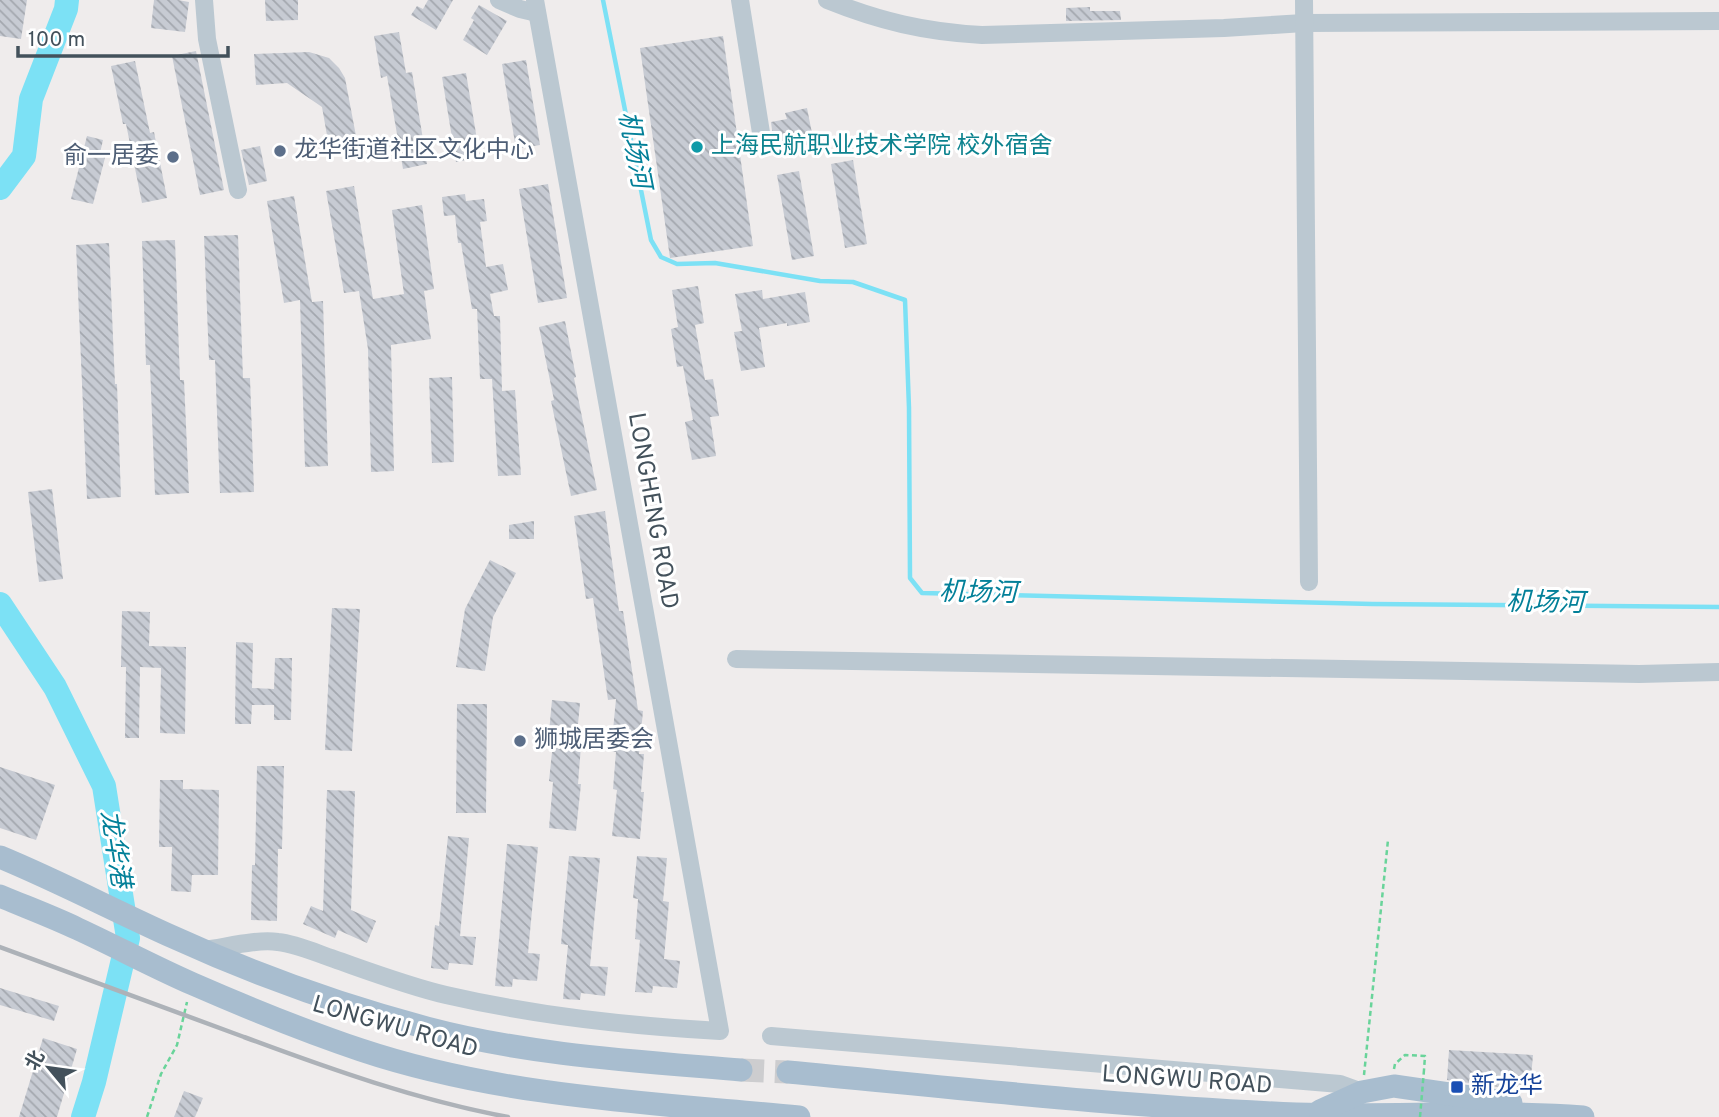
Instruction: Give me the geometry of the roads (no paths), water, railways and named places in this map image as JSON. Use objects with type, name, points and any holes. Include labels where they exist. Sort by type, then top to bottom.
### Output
[{"type":"main road","name":"LONGWU ROAD","points":[[0,856],[175,938],[361,1009],[486,1042],[543,1052],[741,1070]]},
{"type":"main road","name":"LONGWU ROAD","points":[[0,896],[75,927],[191,983],[300,1028],[362,1050],[478,1080],[537,1091],[799,1117]]},
{"type":"main road","name":"LONGWU ROAD","points":[[788,1072],[1125,1104],[1313,1115],[1510,1114],[1583,1117]]},
{"type":"main road","points":[[1313,1115],[1362,1092],[1394,1086],[1576,1116]]},
{"type":"street","points":[[204,0],[207,39],[238,190]]},
{"type":"street","points":[[499,0],[520,9],[536,7]]},
{"type":"street","points":[[740,0],[762,139]]},
{"type":"street","points":[[827,0],[905,26],[982,35],[1304,23],[1719,21]]},
{"type":"street","points":[[1304,0],[1309,582]]},
{"type":"street","name":"LONGHENG ROAD","points":[[536,7],[720,1031]]},
{"type":"street","points":[[736,659],[1625,674],[1719,673]]},
{"type":"street","name":"LONGWU ROAD","points":[[204,950],[278,942],[294,945],[387,978],[497,1006],[593,1021],[720,1031]]},
{"type":"street","points":[[771,1036],[1340,1084],[1362,1092]]},
{"type":"waterway","name":"龙华港","points":[[0,188],[24,156],[31,99],[66,9],[67,0]]},
{"type":"waterway","name":"机场河","points":[[603,0],[651,240],[661,257],[677,264],[715,263],[820,281],[853,282],[905,300],[910,578],[922,593],[1372,604],[1719,607]]},
{"type":"waterway","name":"龙华港","points":[[0,604],[55,687],[104,786],[128,938],[94,1082],[83,1117]]},
{"type":"tunnel","points":[[741,1070],[788,1072]]},
{"type":"railway","points":[[0,947],[341,1072],[440,1102],[508,1117]]},
{"type":"place","name":"上海民航职业技术学院 校外宿舍","points":[[697,147]]},
{"type":"place","name":"龙华街道社区文化中心","points":[[280,151]]},
{"type":"place","name":"俞一居委","points":[[173,157]]},
{"type":"place","name":"狮城居委会","points":[[520,741]]},
{"type":"place","name":"新龙华","points":[[1457,1087]]}]
